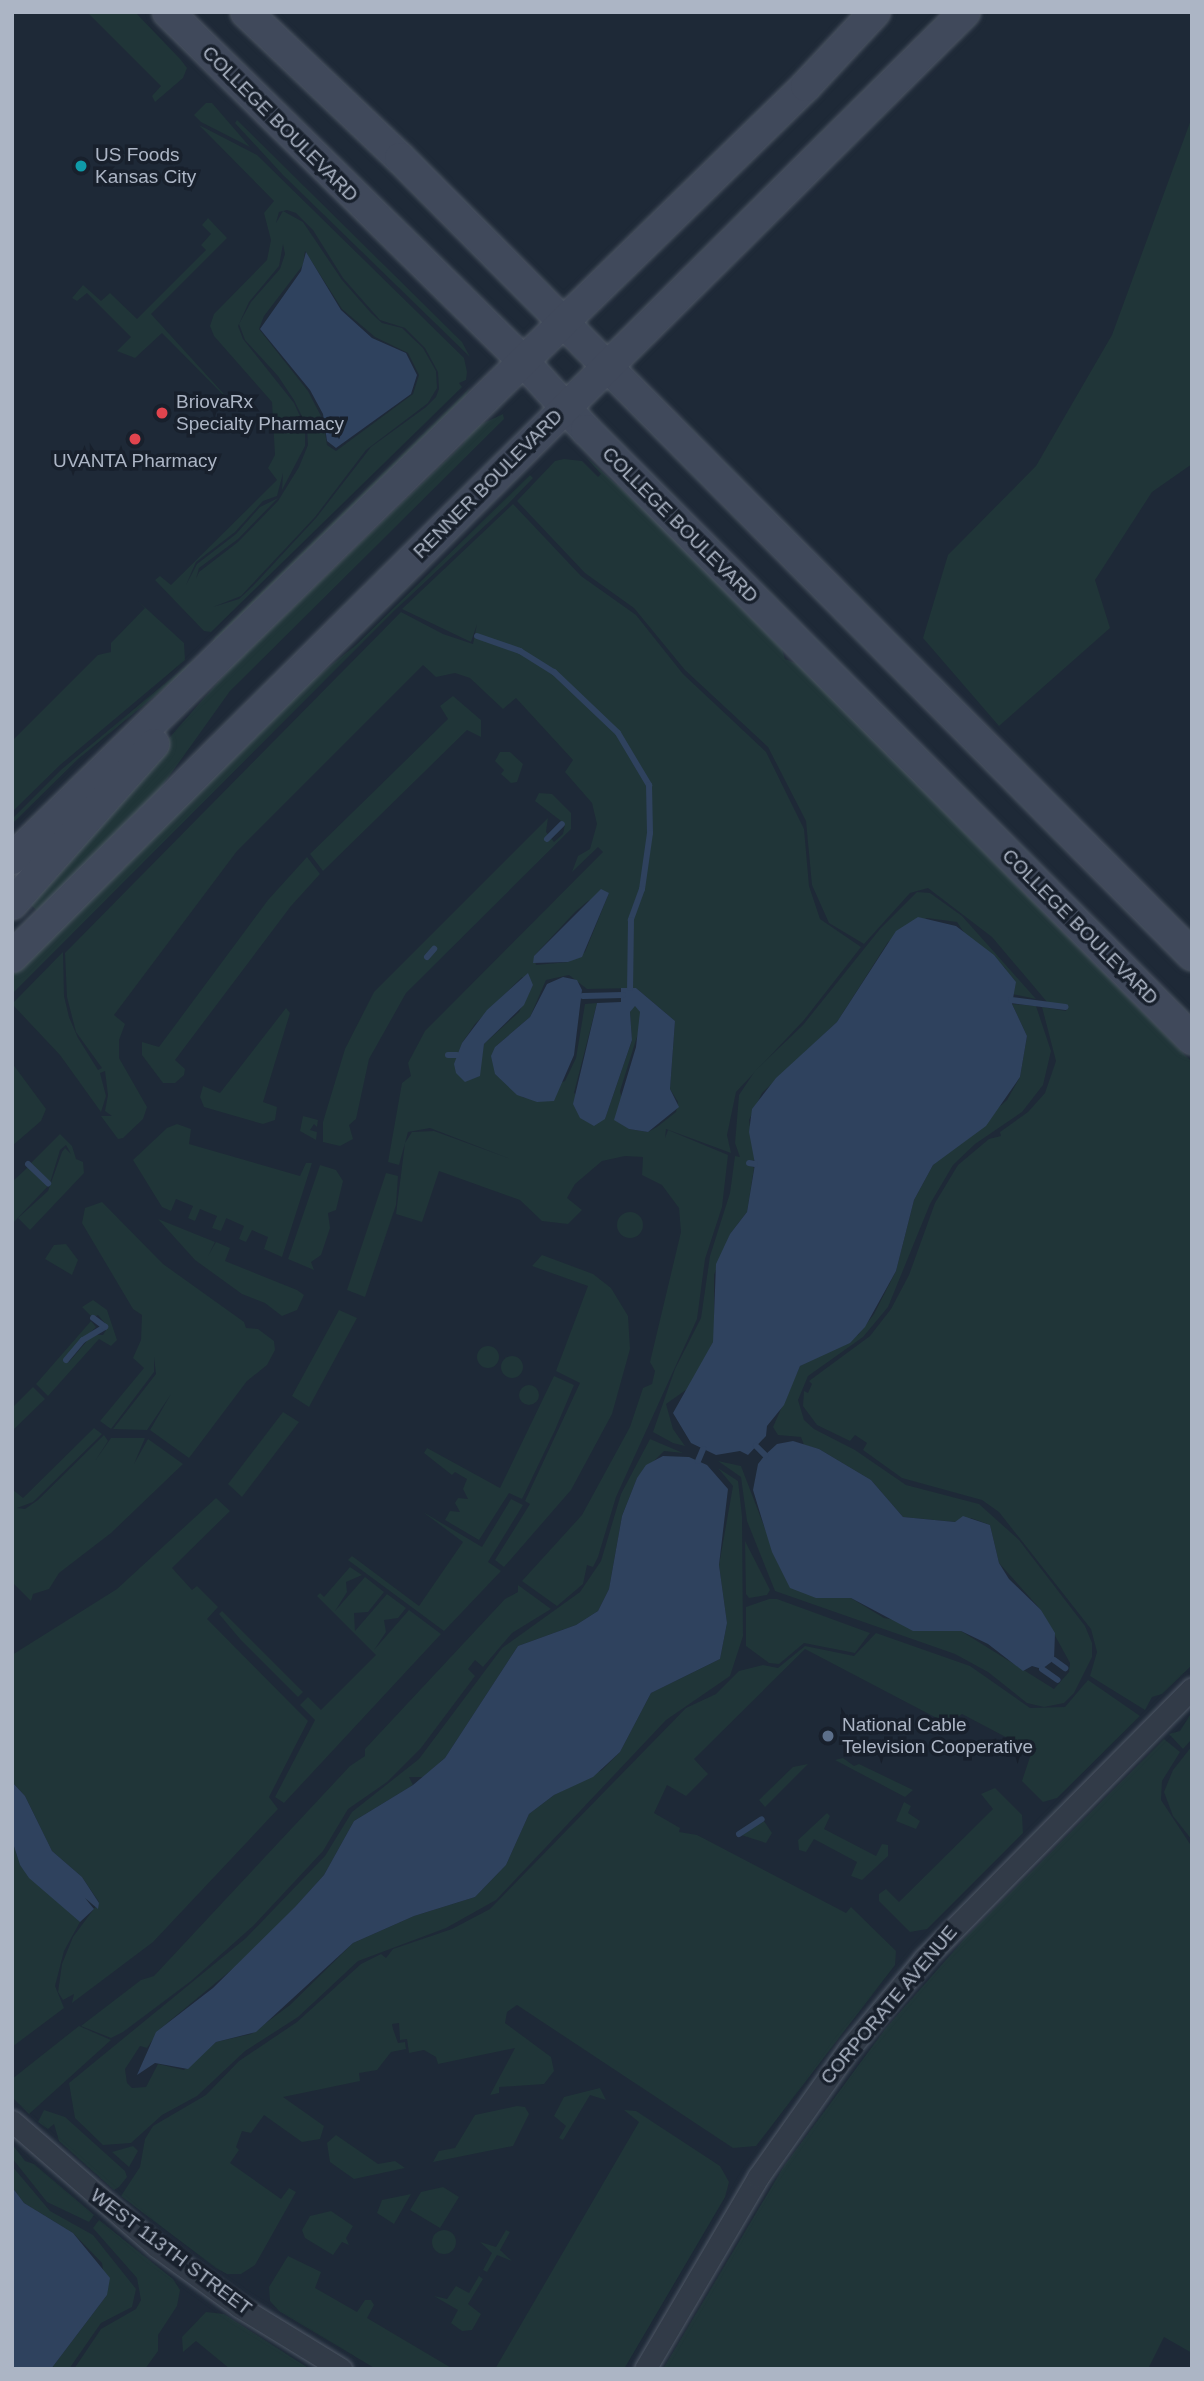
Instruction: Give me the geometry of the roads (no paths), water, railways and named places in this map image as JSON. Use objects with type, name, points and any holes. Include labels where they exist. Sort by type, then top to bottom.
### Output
[{"type":"main road","name":"COLLEGE BOULEVARD","points":[[168,12],[524,362],[1192,1039]]},
{"type":"main road","points":[[246,12],[400,158],[604,368],[1192,955]]},
{"type":"main road","points":[[12,859],[562,325],[875,12]]},
{"type":"main road","name":"RENNER BOULEVARD","points":[[12,957],[965,12]]},
{"type":"main road","points":[[12,904],[153,746],[191,688]]},
{"type":"street","name":"CORPORATE AVENUE","points":[[645,2369],[758,2177],[848,2050],[924,1959],[1192,1688]]},
{"type":"street","name":"WEST 113TH STREET","points":[[12,2120],[167,2254],[240,2307],[341,2369]]},
{"type":"water","points":[[306,252],[341,310],[372,338],[406,353],[417,375],[411,394],[336,448],[327,441],[323,414],[310,390],[260,329],[301,271]]},
{"type":"water","points":[[601,889],[609,893],[582,957],[568,962],[533,963],[534,956]]},
{"type":"water","points":[[918,917],[956,926],[994,955],[1016,982],[1012,1004],[1027,1036],[1020,1077],[986,1126],[933,1165],[914,1200],[896,1271],[865,1327],[850,1343],[800,1366],[784,1405],[767,1426],[766,1436],[748,1455],[740,1451],[716,1455],[691,1443],[673,1413],[713,1342],[716,1264],[730,1234],[747,1212],[755,1164],[749,1132],[752,1109],[776,1078],[837,1022],[896,931]]},
{"type":"water","points":[[528,973],[533,985],[524,1005],[484,1044],[480,1076],[465,1082],[456,1073],[454,1064],[462,1043],[487,1010]]},
{"type":"water","points":[[563,977],[577,980],[582,990],[574,1055],[554,1101],[537,1102],[517,1095],[495,1074],[491,1056],[495,1047],[530,1017],[547,984]]},
{"type":"water","points":[[621,988],[636,988],[675,1021],[670,1089],[679,1107],[648,1132],[629,1129],[614,1120],[636,1047],[640,1012],[635,1006],[630,1012],[632,1040],[605,1119],[594,1126],[580,1118],[573,1104],[597,1003],[621,1002]]},
{"type":"water","points":[[793,1441],[819,1449],[871,1480],[903,1517],[955,1522],[963,1516],[990,1525],[999,1563],[1009,1579],[1041,1610],[1055,1633],[1054,1660],[1042,1669],[1032,1666],[1023,1671],[988,1644],[961,1631],[913,1631],[851,1598],[816,1598],[790,1588],[772,1552],[753,1490],[758,1464],[765,1455],[777,1444]]},
{"type":"water","points":[[663,1456],[689,1457],[707,1465],[728,1489],[719,1565],[727,1623],[720,1659],[651,1693],[620,1752],[593,1777],[554,1795],[529,1814],[506,1865],[475,1897],[414,1916],[353,1943],[256,2032],[216,2042],[188,2069],[155,2063],[137,2075],[156,2032],[213,1988],[295,1907],[324,1875],[354,1821],[413,1785],[445,1758],[518,1646],[576,1625],[598,1611],[609,1589],[622,1516],[637,1478],[646,1465]]},
{"type":"water","points":[[12,1782],[25,1796],[52,1851],[82,1877],[99,1903],[98,1909],[85,1898],[94,1909],[80,1922],[29,1878],[20,1865],[12,1840]]},
{"type":"water","points":[[12,2187],[24,2203],[73,2233],[110,2278],[107,2295],[51,2369],[12,2369]]},
{"type":"waterway","points":[[477,636],[520,651],[554,672],[618,733],[649,785],[650,833],[642,889],[631,920],[630,988]]},
{"type":"waterway","points":[[547,839],[562,824]]},
{"type":"waterway","points":[[427,957],[434,949]]},
{"type":"waterway","points":[[583,996],[623,995]]},
{"type":"waterway","points":[[1011,1000],[1066,1007]]},
{"type":"waterway","points":[[448,1055],[457,1055]]},
{"type":"waterway","points":[[749,1163],[755,1164]]},
{"type":"waterway","points":[[28,1164],[48,1183]]},
{"type":"waterway","points":[[66,1360],[83,1340],[105,1327],[93,1318]]},
{"type":"waterway","points":[[756,1446],[765,1455]]},
{"type":"waterway","points":[[698,1461],[703,1449]]},
{"type":"waterway","points":[[1054,1660],[1065,1668]]},
{"type":"waterway","points":[[1042,1669],[1058,1680]]},
{"type":"waterway","points":[[739,1834],[762,1819]]},
{"type":"place","name":"US Foods Kansas City","points":[[81,166]]},
{"type":"place","name":"BriovaRx Specialty Pharmacy","points":[[162,413]]},
{"type":"place","name":"UVANTA Pharmacy","points":[[135,439]]},
{"type":"place","name":"National Cable Television Cooperative","points":[[828,1736]]}]
